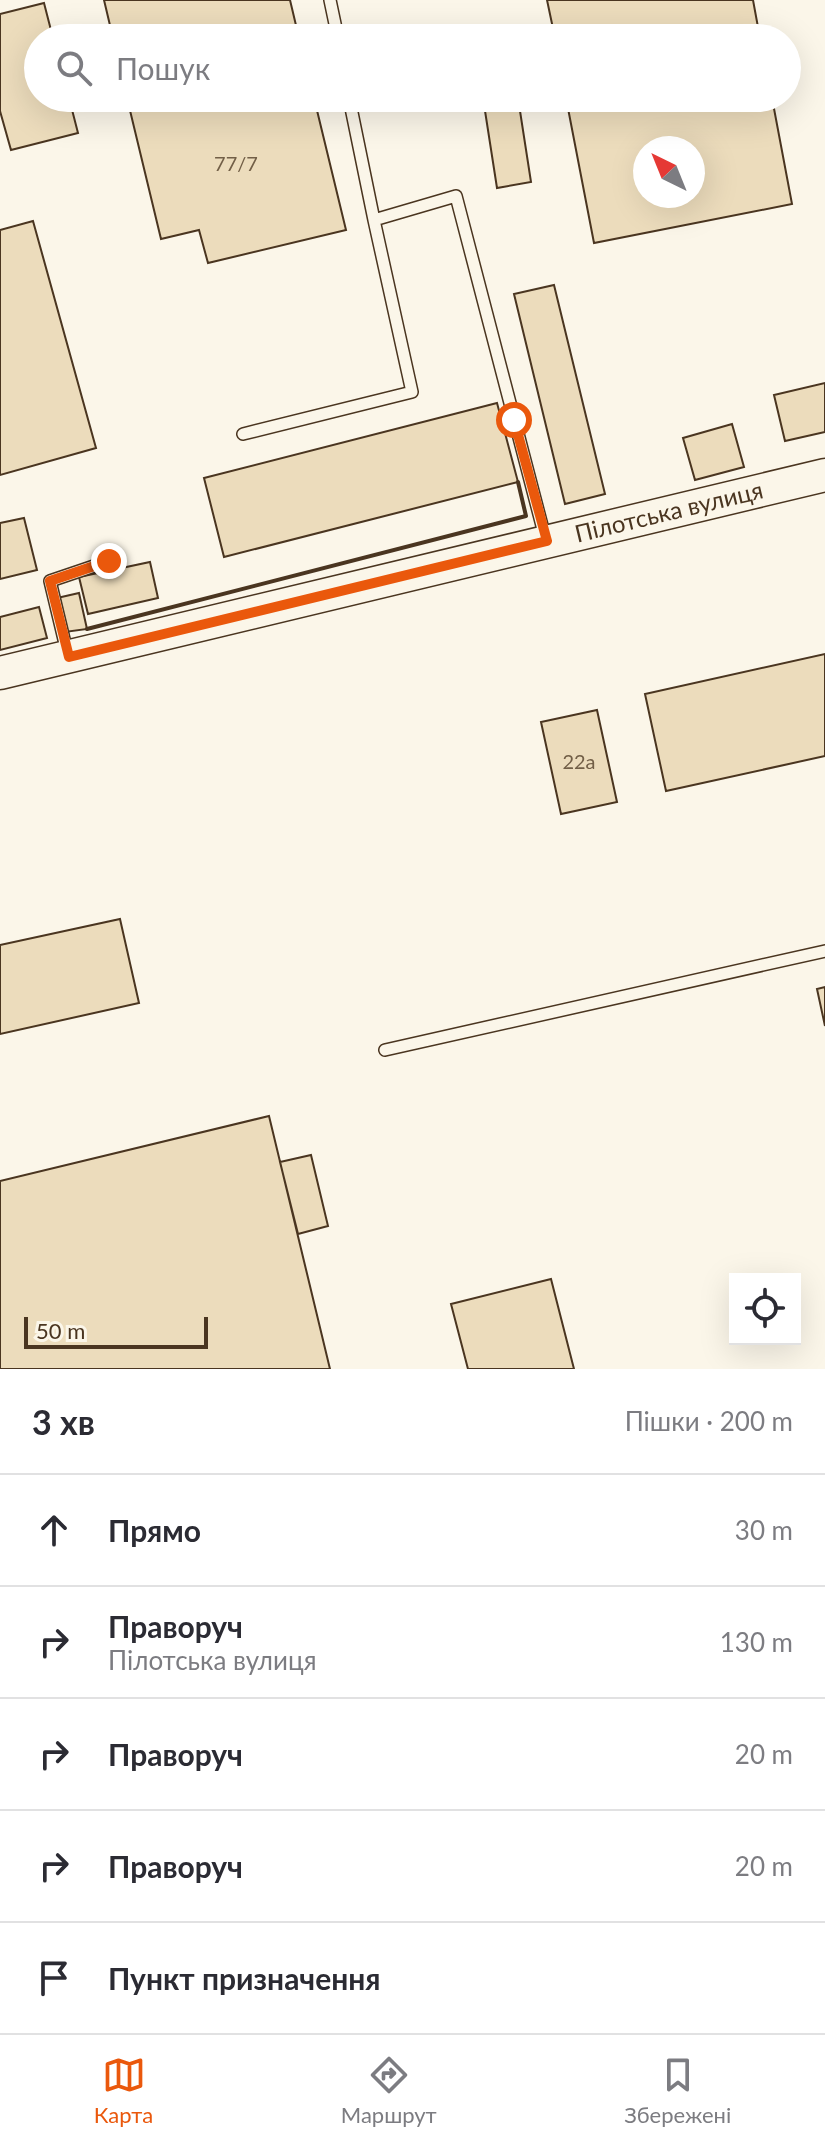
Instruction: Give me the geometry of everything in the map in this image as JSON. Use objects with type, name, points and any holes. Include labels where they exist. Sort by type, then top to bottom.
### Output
[{"type":"street","name":"Пілотська вулиця","points":[[0,673],[825,475]]},
{"type":"lane","points":[[330,0],[335,24]]},
{"type":"lane","points":[[243,434],[412,392],[352,112]]},
{"type":"lane","points":[[374,220],[456,196],[547,541]]},
{"type":"lane","points":[[69,657],[50,581],[109,561]]},
{"type":"lane","points":[[385,1050],[825,951]]},
{"type":"building","points":[[104,0],[290,0],[296,24],[110,24]]},
{"type":"building","points":[[547,0],[753,0],[757,24],[552,24]]},
{"type":"building","points":[[44,3],[49,24],[24,24],[24,112],[73,112],[78,133],[11,150],[0,111],[0,14]]},
{"type":"building","points":[[130,112],[317,112],[346,230],[208,263],[199,230],[161,239]]},
{"type":"building","points":[[485,112],[520,112],[531,182],[497,188]]},
{"type":"building","points":[[569,112],[775,112],[792,204],[594,243]]},
{"type":"building","points":[[33,221],[96,448],[0,475],[0,230]]},
{"type":"building","points":[[554,285],[605,494],[565,504],[514,294]]},
{"type":"building","points":[[825,383],[825,432],[785,441],[774,395]]},
{"type":"building","points":[[497,403],[518,482],[224,557],[204,478]]},
{"type":"building","points":[[732,424],[744,467],[695,480],[683,438]]},
{"type":"building","points":[[24,518],[37,570],[0,579],[0,523]]},
{"type":"building","points":[[150,562],[158,598],[88,614],[79,577]]},
{"type":"building","points":[[79,593],[87,629],[65,632],[57,598]]},
{"type":"building","points":[[39,607],[47,638],[0,650],[0,617]]},
{"type":"building","points":[[825,654],[825,756],[666,791],[645,694]]},
{"type":"building","points":[[597,710],[617,802],[561,814],[541,722]]},
{"type":"building","points":[[120,919],[139,1003],[0,1034],[0,945]]},
{"type":"building","points":[[825,987],[825,1026],[817,989]]},
{"type":"building","points":[[269,1116],[330,1369],[0,1369],[0,1181]]},
{"type":"building","points":[[311,1155],[328,1226],[298,1234],[280,1162]]},
{"type":"building","points":[[551,1279],[574,1369],[468,1369],[451,1304]]},
{"type":"wall","points":[[87,629],[526,516],[518,482]]},
{"type":"route","points":[[109,561],[50,581],[69,657],[547,541],[514,420]]}]
